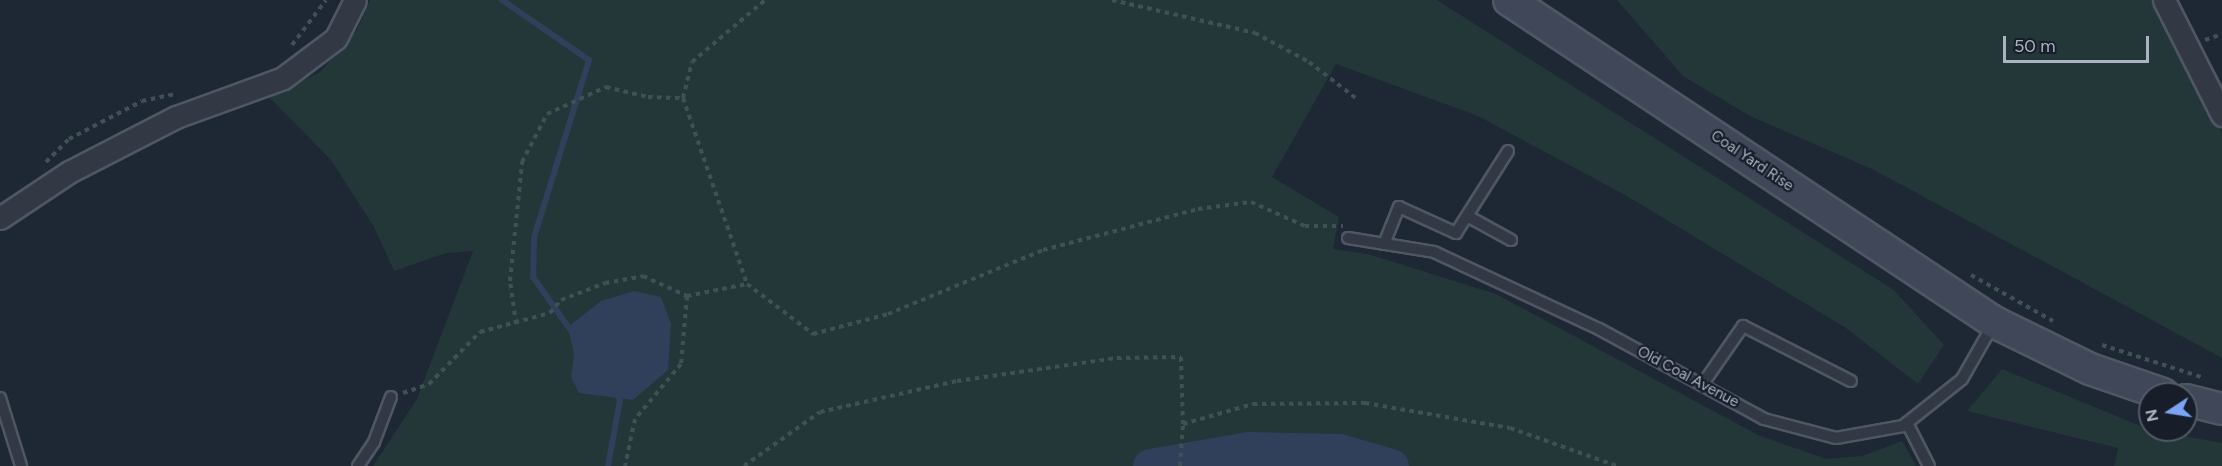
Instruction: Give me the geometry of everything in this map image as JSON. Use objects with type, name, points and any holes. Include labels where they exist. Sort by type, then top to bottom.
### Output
[{"type":"main road","name":"Coal Yard Rise","points":[[1509,0],[1994,322],[2090,369],[2138,385]]},
{"type":"main road","points":[[2198,403],[2222,409]]},
{"type":"street","points":[[0,219],[69,172],[176,117],[283,78],[336,38],[355,0]]},
{"type":"street","points":[[2164,0],[2222,115]]},
{"type":"lane","points":[[1384,244],[1399,207],[1447,232],[1456,233],[1469,217],[1508,151]]},
{"type":"lane","points":[[1469,217],[1511,240]]},
{"type":"lane","name":"Old Coal Avenue","points":[[1348,238],[1434,252],[1702,385],[1764,419],[1836,438],[1907,423],[1962,379],[1994,322]]},
{"type":"lane","points":[[1702,385],[1743,326],[1851,381]]},
{"type":"lane","points":[[358,466],[374,442],[391,397]]},
{"type":"lane","points":[[0,398],[21,466]]},
{"type":"lane","points":[[1907,423],[1929,466]]},
{"type":"path","points":[[765,0],[692,62],[683,98],[747,284],[813,334],[888,314],[1043,250],[1198,208],[1251,202],[1305,226],[1342,222],[1348,238]]},
{"type":"path","points":[[1112,0],[1254,33],[1309,62],[1357,99]]},
{"type":"path","points":[[516,324],[510,281],[522,162],[547,114],[606,87],[648,98],[683,98]]},
{"type":"path","points":[[391,397],[429,384],[480,332],[550,313],[561,300],[606,283],[643,276],[687,296],[747,284]]},
{"type":"path","points":[[625,466],[635,418],[681,364],[687,296]]},
{"type":"path","points":[[2013,298],[2062,327]]},
{"type":"path","points":[[2092,342],[2213,380]]},
{"type":"path","points":[[744,466],[820,412],[957,381],[1117,358],[1181,357],[1185,439],[1180,466]]},
{"type":"path","points":[[1183,424],[1253,404],[1365,403],[1510,428],[1617,466]]},
{"type":"shaded area","points":[[370,0],[1437,0],[1894,290],[1944,345],[1918,384],[1846,328],[1625,195],[1478,116],[1336,64],[1272,177],[1339,217],[1333,249],[1368,254],[1496,294],[1758,435],[1826,459],[1862,456],[1902,441],[1916,466],[373,466],[417,399],[473,251],[446,253],[394,271],[374,227],[331,160],[269,97],[320,72],[357,30]]},
{"type":"shaded area","points":[[1617,0],[2154,0],[2222,133],[2222,358],[1874,170],[1750,116],[1683,76]]},
{"type":"shaded area","points":[[2002,369],[2138,425],[2138,442],[2198,442],[2198,439],[2222,443],[2222,466],[2114,466],[2118,448],[1967,411]]},
{"type":"water","points":[[634,291],[661,297],[671,324],[668,370],[633,400],[579,393],[571,377],[574,355],[568,327],[601,301]]},
{"type":"waterway","points":[[502,0],[589,60],[534,238],[533,277],[572,332]]},
{"type":"waterway","points":[[608,466],[620,400],[616,394]]},
{"type":"waterway","points":[[1150,466],[1248,449],[1340,451],[1392,466]]}]
